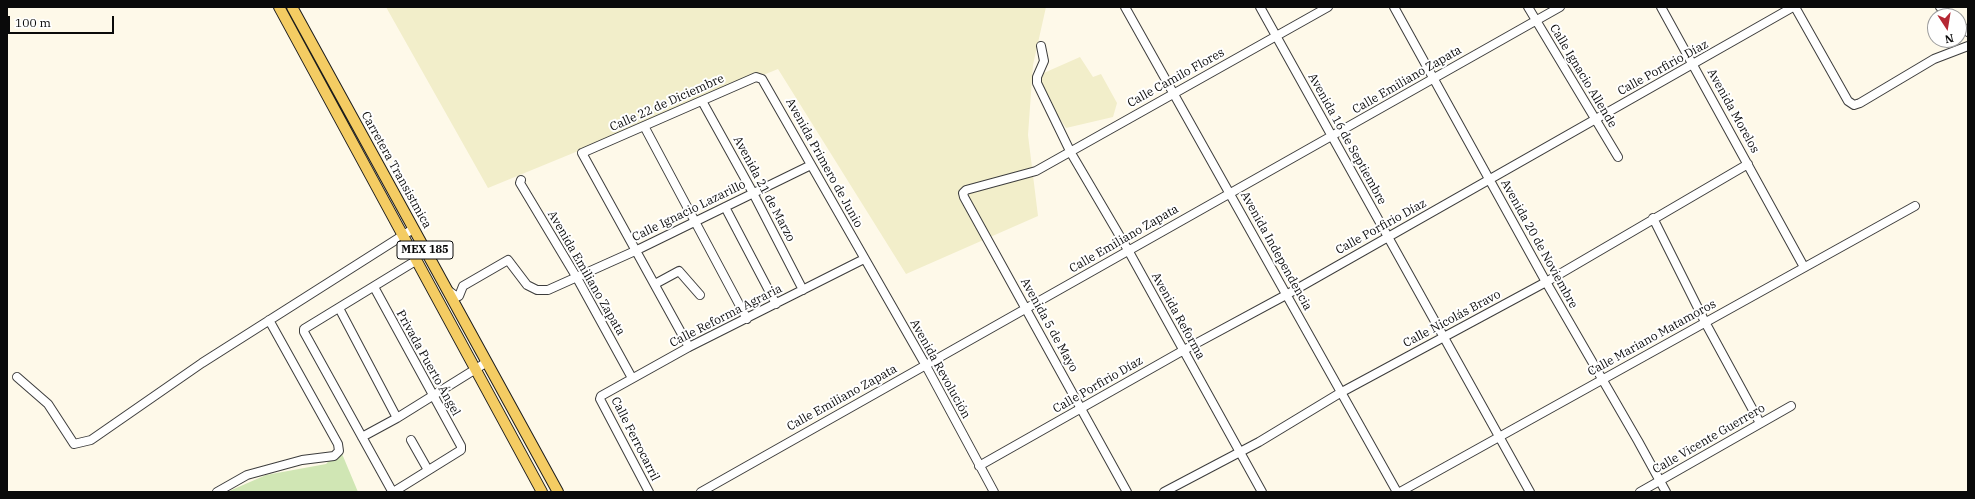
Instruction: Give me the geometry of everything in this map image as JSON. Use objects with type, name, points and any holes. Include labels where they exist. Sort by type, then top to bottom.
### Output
[{"type":"main road","name":"Carretera Transistmica","points":[[279,7],[415,262],[476,368],[542,492]]},
{"type":"main road","name":"Carretera Transistmica","points":[[292,7],[558,492]]},
{"type":"main road","points":[[401,236],[419,248],[435,279],[448,290]]},
{"type":"street","name":"Avenida Independencia","points":[[1125,7],[1231,193],[1340,393],[1397,492]]},
{"type":"street","name":"Avenida 16 de Septiembre","points":[[1260,7],[1530,492]]},
{"type":"street","name":"Calle Camilo Flores","points":[[1036,171],[1072,152],[1174,92],[1328,7]]},
{"type":"street","name":"Avenida 20 de Noviembre","points":[[1394,7],[1546,282],[1666,492]]},
{"type":"street","name":"Calle Ignacio Allende","points":[[1528,7],[1594,120],[1618,157]]},
{"type":"street","name":"Calle Emiliano Zapata","points":[[701,492],[925,364],[1027,309],[1128,250],[1332,137],[1560,7]]},
{"type":"street","name":"Avenida Morelos","points":[[1661,7],[1804,267]]},
{"type":"street","points":[[1794,7],[1848,101],[1854,105],[1860,103],[1934,59],[1968,46]]},
{"type":"street","name":"Calle Porfirio Díaz","points":[[979,466],[1184,350],[1286,295],[1794,7]]},
{"type":"street","name":"Avenida Reforma","points":[[1041,46],[1044,60],[1037,77],[1037,83],[1072,152],[1262,492]]},
{"type":"street","name":"Calle 22 de Diciembre","points":[[636,251],[582,153],[756,77],[762,78]]},
{"type":"street","name":"Avenida Primero de Junio","points":[[762,78],[864,259]]},
{"type":"street","name":"Avenida 21 de Marzo","points":[[702,101],[753,193],[803,290]]},
{"type":"street","points":[[644,126],[747,319]]},
{"type":"street","name":"Calle Nicolás Bravo","points":[[1164,492],[1240,452],[1340,393],[1546,282],[1653,218],[1748,164]]},
{"type":"street","name":"Calle Ignacio Lazarillo","points":[[448,290],[457,297],[459,296],[463,286],[508,260],[527,285],[537,290],[548,290],[636,251],[811,165]]},
{"type":"street","name":"Avenida 5 de Mayo","points":[[1036,171],[966,190],[963,193],[964,197],[1127,492]]},
{"type":"street","name":"Avenida Emiliano Zapata","points":[[521,180],[520,183],[577,278],[632,378]]},
{"type":"street","name":"Calle Mariano Matamoros","points":[[1400,492],[1500,438],[1602,379],[1915,206]]},
{"type":"street","points":[[725,207],[776,304]]},
{"type":"street","points":[[1653,218],[1705,322],[1760,423]]},
{"type":"street","points":[[17,377],[48,404],[74,444],[91,440],[202,363],[413,229]]},
{"type":"street","points":[[636,251],[689,347]]},
{"type":"street","name":"Calle Reforma Agraria","points":[[601,396],[689,347],[864,259]]},
{"type":"street","name":"Avenida Revolución","points":[[864,259],[925,364],[994,492]]},
{"type":"street","points":[[411,440],[428,470],[395,491],[392,491],[304,332],[304,329],[415,262]]},
{"type":"street","points":[[655,284],[679,271],[700,295]]},
{"type":"street","name":"Privada Puerto Ángel","points":[[374,287],[461,446],[461,450],[428,470]]},
{"type":"street","points":[[338,308],[397,418]]},
{"type":"street","points":[[217,492],[248,475],[302,460],[334,456],[339,451],[338,444],[269,320]]},
{"type":"street","points":[[362,437],[397,418],[487,362]]},
{"type":"street","name":"Calle Ferrocarril","points":[[601,396],[600,399],[650,492]]},
{"type":"street","name":"Calle Vicente Guerrero","points":[[1640,492],[1791,406]]},
{"type":"shaded area","points":[[386,7],[1046,7],[1033,65],[1028,135],[1038,216],[906,274],[778,69],[488,188]]},
{"type":"shaded area","points":[[1080,57],[1093,77],[1101,74],[1117,103],[1113,117],[1066,128],[1050,104],[1037,76]]},
{"type":"green space","points":[[340,449],[358,492],[227,492],[266,475],[326,464]]}]
